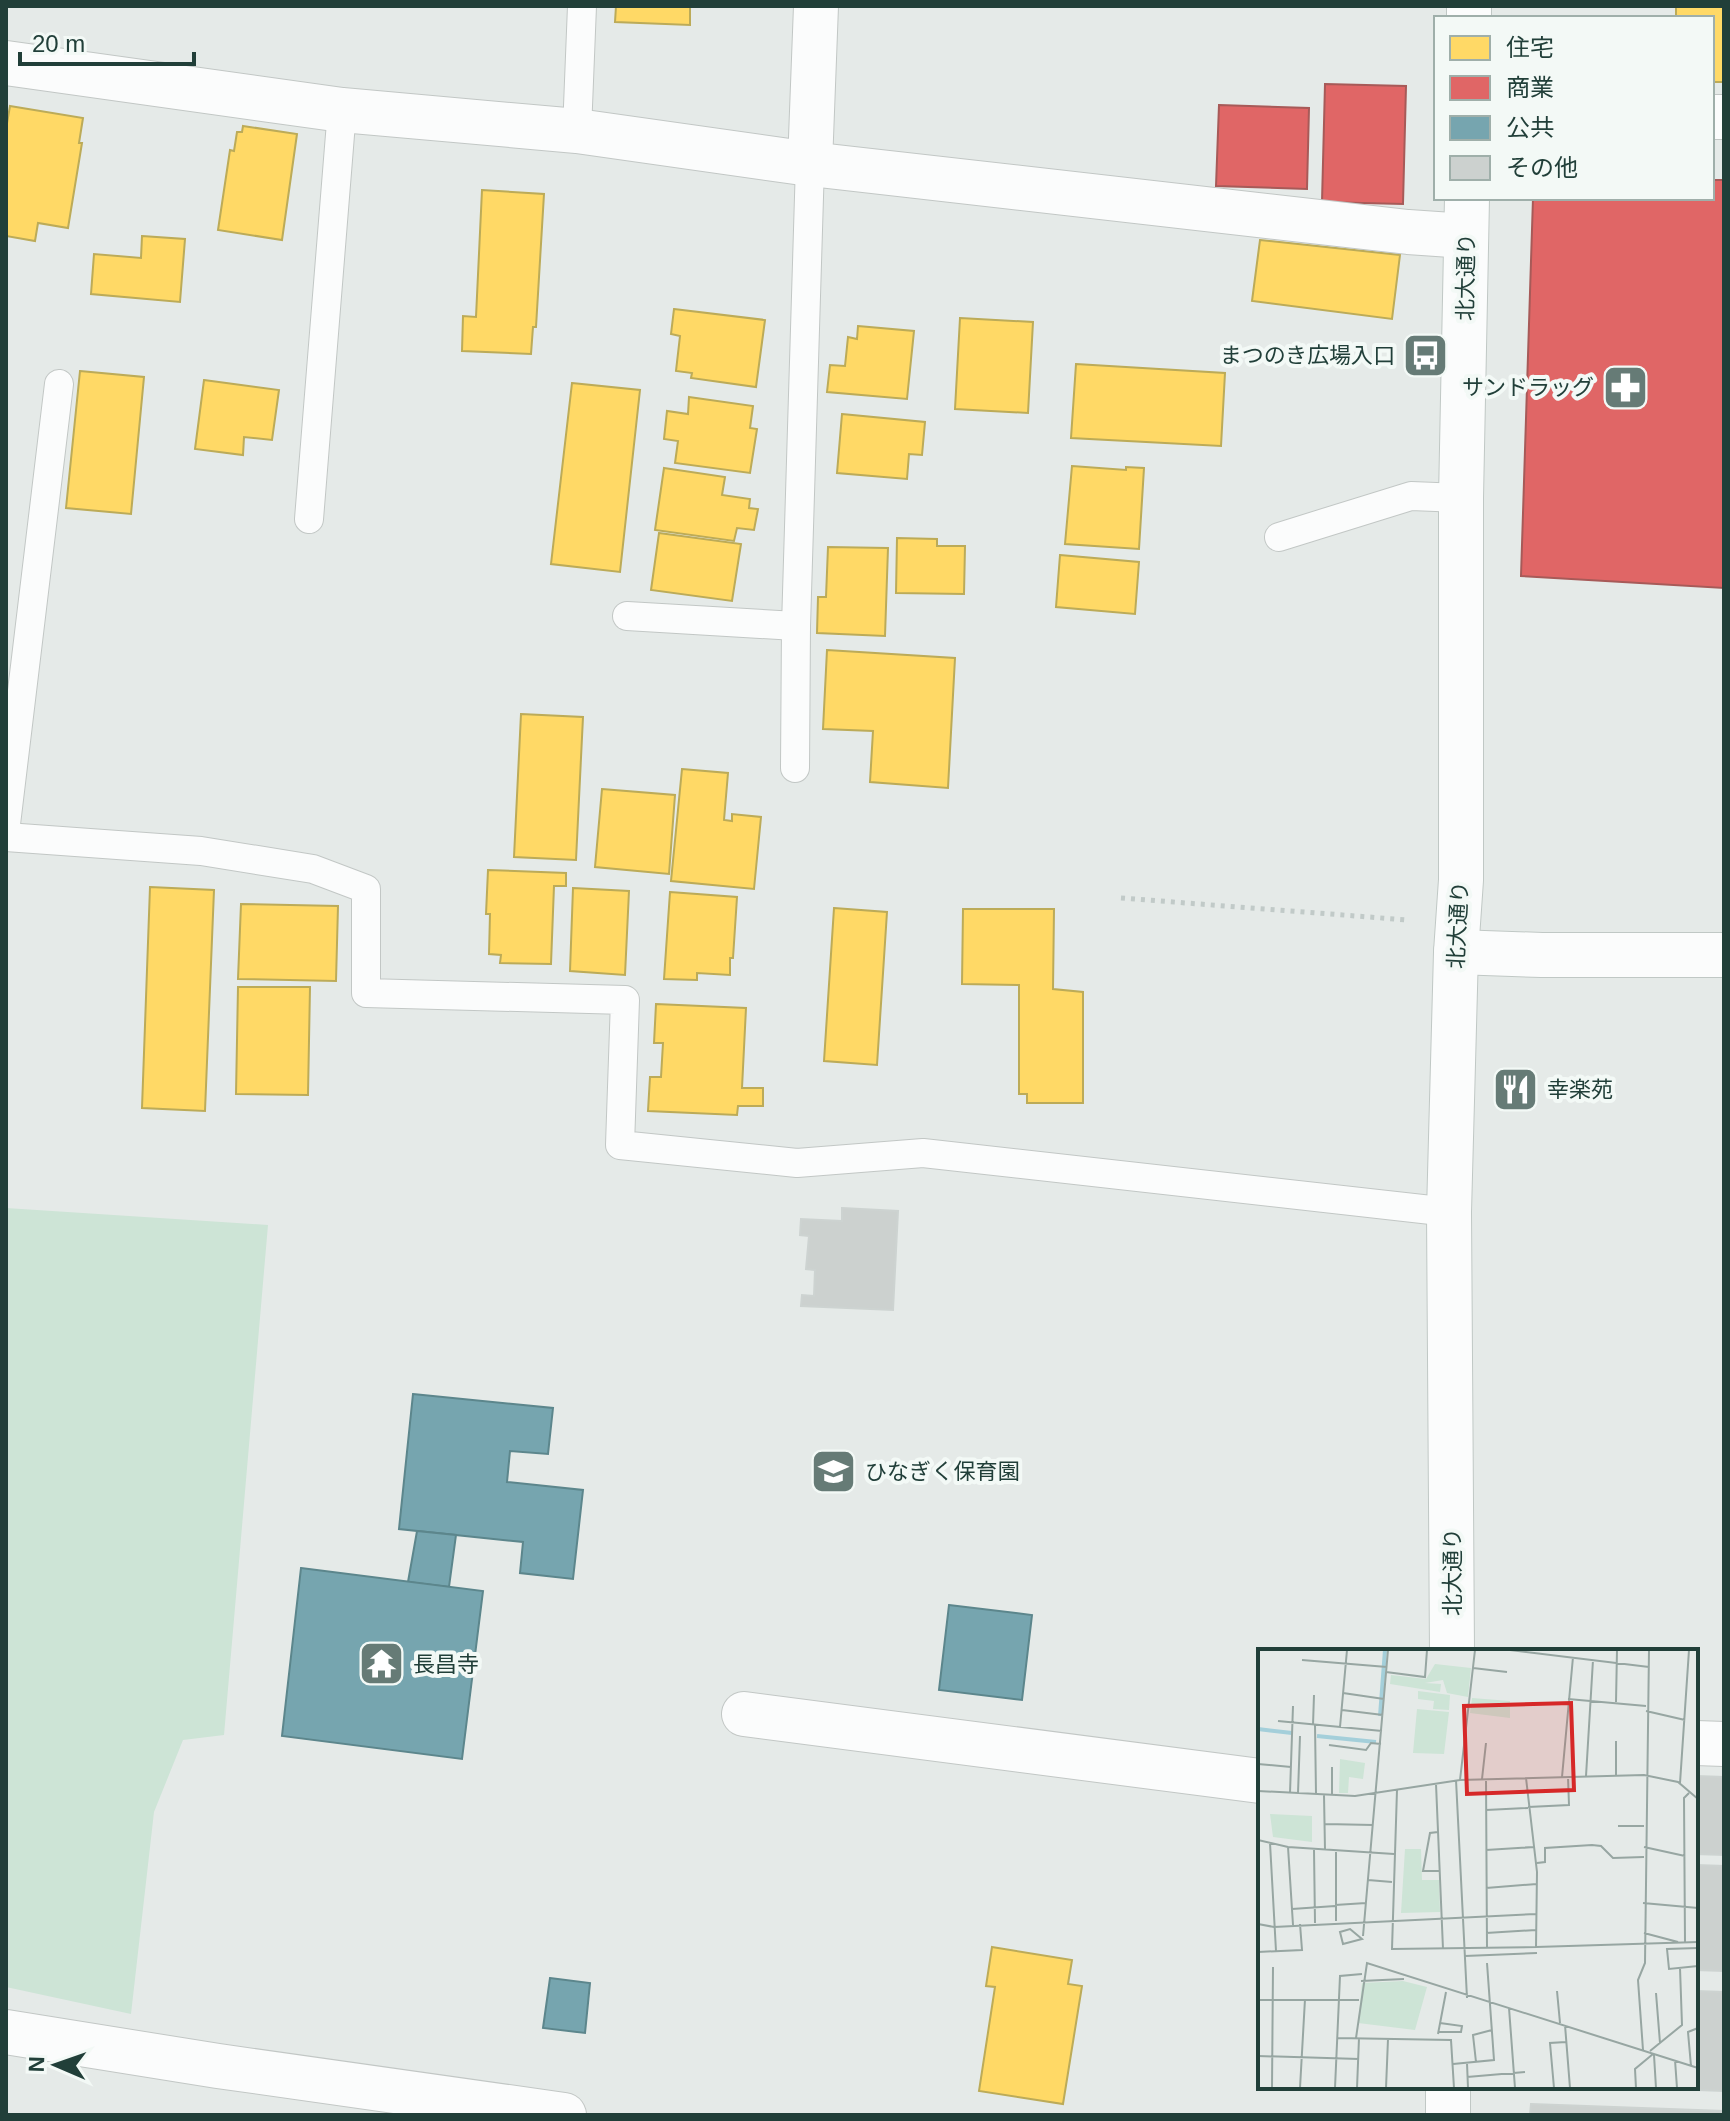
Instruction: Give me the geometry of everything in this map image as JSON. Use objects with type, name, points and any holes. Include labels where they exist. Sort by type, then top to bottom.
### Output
[{"type":"street","points":[[810,164],[816,6]]},
{"type":"street","points":[[6,63],[342,110],[577,131],[810,164],[1408,232],[1467,217]]},
{"type":"street","name":"北大通り","points":[[1452,1649],[1449,1212],[1461,880],[1461,498],[1467,217]]},
{"type":"street","points":[[1456,952],[1724,955]]},
{"type":"street","points":[[744,1714],[1258,1781]]},
{"type":"street","points":[[1698,1743],[1724,1744]]},
{"type":"street","points":[[6,2032],[218,2066],[564,2115]]},
{"type":"street","points":[[1448,2089],[1448,2115]]},
{"type":"lane","points":[[577,131],[582,6]]},
{"type":"lane","points":[[309,519],[342,110]]},
{"type":"lane","points":[[795,768],[796,626],[810,164]]},
{"type":"lane","points":[[6,824],[59,384]]},
{"type":"lane","points":[[1279,537],[1411,496],[1461,498]]},
{"type":"lane","points":[[627,616],[796,626]]},
{"type":"lane","points":[[6,837],[215,853],[313,869],[366,889],[366,993],[625,1000],[620,1145],[797,1163],[923,1153],[1449,1212]]},
{"type":"path","points":[[1121,898],[1425,921],[1456,952]]},
{"type":"green space","points":[[6,1208],[268,1225],[224,1735],[183,1740],[154,1812],[131,2014],[6,1987]]},
{"type":"building: 住宅","points":[[616,6],[690,6],[690,25],[615,22]]},
{"type":"building: 住宅","points":[[1676,6],[1724,6],[1724,82],[1714,82],[1714,16],[1676,16]]},
{"type":"building: 住宅","points":[[10,106],[83,118],[68,228],[38,223],[35,241],[6,236],[6,129]]},
{"type":"building: 住宅","points":[[243,126],[297,134],[282,240],[218,230],[230,150],[234,151],[237,132],[242,132]]},
{"type":"building: 住宅","points":[[482,190],[544,194],[536,327],[533,327],[531,354],[462,351],[463,316],[476,317]]},
{"type":"building: 住宅","points":[[142,236],[185,239],[180,302],[91,294],[94,254],[141,258]]},
{"type":"building: 住宅","points":[[1260,240],[1400,255],[1392,319],[1252,301]]},
{"type":"building: 住宅","points":[[674,309],[765,320],[756,387],[691,378],[692,373],[676,371],[680,336],[671,334]]},
{"type":"building: 住宅","points":[[960,318],[1033,322],[1028,413],[955,409]]},
{"type":"building: 住宅","points":[[858,326],[914,331],[907,399],[827,392],[830,365],[845,366],[848,337],[857,339]]},
{"type":"building: 住宅","points":[[1076,364],[1225,373],[1221,446],[1071,438]]},
{"type":"building: 住宅","points":[[80,371],[144,377],[131,514],[66,508]]},
{"type":"building: 住宅","points":[[204,380],[279,390],[272,440],[244,437],[243,455],[195,449]]},
{"type":"building: 住宅","points":[[572,383],[640,390],[620,572],[551,564]]},
{"type":"building: 住宅","points":[[689,397],[753,406],[750,428],[757,429],[750,473],[675,463],[678,441],[664,439],[667,411],[688,414]]},
{"type":"building: 住宅","points":[[842,414],[925,422],[922,455],[909,454],[907,479],[837,473]]},
{"type":"building: 住宅","points":[[1072,466],[1126,470],[1126,467],[1144,468],[1139,549],[1065,544]]},
{"type":"building: 住宅","points":[[664,468],[725,477],[722,495],[750,499],[749,508],[758,509],[754,530],[737,528],[734,541],[655,530]]},
{"type":"building: 住宅","points":[[659,533],[741,544],[732,601],[651,590]]},
{"type":"building: 住宅","points":[[897,538],[937,539],[937,546],[965,546],[964,594],[896,593]]},
{"type":"building: 住宅","points":[[828,547],[888,548],[885,636],[817,633],[818,597],[826,597]]},
{"type":"building: 住宅","points":[[1060,555],[1139,562],[1135,614],[1056,607]]},
{"type":"building: 住宅","points":[[827,650],[955,658],[948,788],[870,782],[873,731],[823,729]]},
{"type":"building: 住宅","points":[[521,714],[583,717],[576,860],[514,857]]},
{"type":"building: 住宅","points":[[682,769],[728,773],[724,820],[732,821],[732,814],[761,817],[754,889],[671,881]]},
{"type":"building: 住宅","points":[[602,789],[675,795],[669,874],[595,867]]},
{"type":"building: 住宅","points":[[488,870],[566,873],[566,886],[554,886],[551,964],[500,963],[501,955],[489,954],[490,914],[486,914]]},
{"type":"building: 住宅","points":[[150,887],[214,890],[205,1111],[142,1108]]},
{"type":"building: 住宅","points":[[573,888],[629,891],[625,975],[570,971]]},
{"type":"building: 住宅","points":[[670,892],[737,897],[730,975],[697,973],[697,980],[664,979]]},
{"type":"building: 住宅","points":[[241,904],[338,906],[336,981],[238,979]]},
{"type":"building: 住宅","points":[[834,908],[887,912],[877,1065],[824,1061]]},
{"type":"building: 住宅","points":[[963,909],[1054,909],[1053,989],[1083,992],[1083,1103],[1027,1103],[1027,1094],[1019,1094],[1019,985],[962,984]]},
{"type":"building: 住宅","points":[[238,987],[310,987],[308,1095],[236,1094]]},
{"type":"building: 住宅","points":[[656,1004],[746,1008],[742,1088],[763,1088],[763,1106],[738,1106],[737,1115],[648,1111],[650,1077],[661,1077],[663,1043],[654,1043]]},
{"type":"building: 住宅","points":[[992,1947],[1072,1960],[1068,1984],[1082,1986],[1063,2104],[979,2091],[995,1987],[986,1986]]},
{"type":"building: 商業","points":[[1325,84],[1406,86],[1403,204],[1322,202]]},
{"type":"building: 商業","points":[[1219,105],[1309,108],[1307,189],[1216,186]]},
{"type":"building: 商業","name":"サンドラッグ","points":[[1714,180],[1724,180],[1724,588],[1521,576],[1533,200],[1714,200]]},
{"type":"building: 公共","points":[[413,1394],[553,1408],[548,1454],[510,1451],[507,1482],[583,1490],[573,1579],[520,1573],[523,1542],[399,1529]]},
{"type":"building: 公共","points":[[417,1531],[456,1535],[449,1587],[408,1582]]},
{"type":"building: 公共","name":"長昌寺","points":[[301,1568],[483,1591],[462,1759],[282,1736]]},
{"type":"building: 公共","points":[[949,1605],[1032,1615],[1022,1700],[939,1690]]},
{"type":"building: 公共","points":[[550,1978],[590,1983],[585,2033],[543,2028]]},
{"type":"building: その他","points":[[842,1208],[898,1211],[893,1310],[801,1306],[802,1295],[814,1296],[815,1270],[806,1269],[809,1236],[800,1235],[801,1219],[842,1221]]},
{"type":"building: その他","points":[[1698,1776],[1724,1777],[1724,1855],[1698,1854]]},
{"type":"building: その他","points":[[1698,1865],[1724,1866],[1724,1971],[1698,1970]]},
{"type":"building: その他","points":[[1698,1991],[1724,1992],[1724,2091],[1669,2089],[1698,2089]]},
{"type":"building: その他","points":[[1531,2104],[1724,2111],[1724,2115],[1530,2115]]},
{"type":"place","name":"まつのき広場入口","points":[[1426,355]]},
{"type":"place","name":"サンドラッグ","points":[[1625,387]]},
{"type":"place","name":"幸楽苑","points":[[1516,1089]]},
{"type":"place","name":"ひなぎく保育園","points":[[834,1471]]},
{"type":"place","name":"長昌寺","points":[[382,1664]]}]
